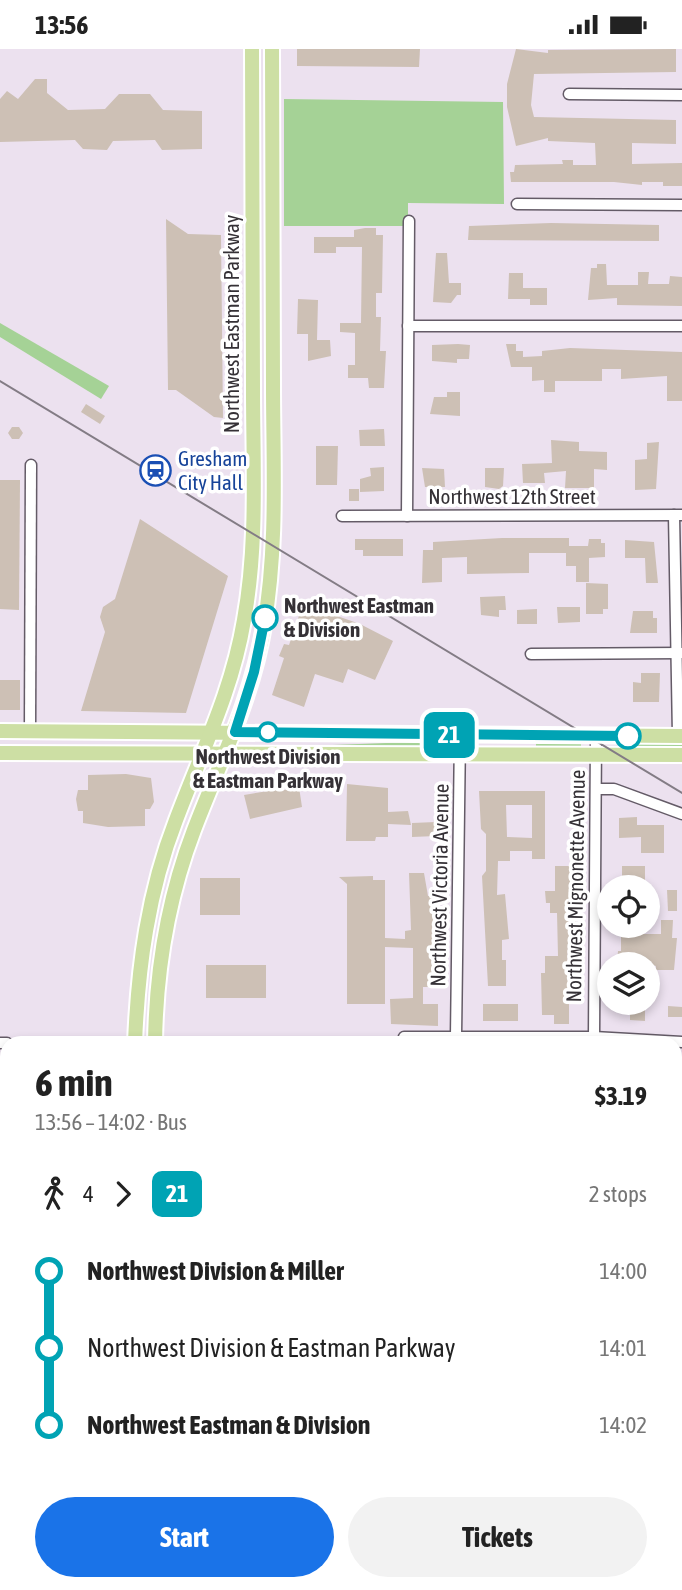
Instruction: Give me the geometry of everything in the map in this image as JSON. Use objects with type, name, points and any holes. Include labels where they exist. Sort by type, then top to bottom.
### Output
[{"type":"main road","name":"Northwest Eastman Parkway","points":[[135,1036],[140,964],[151,903],[176,821],[213,732],[239,647],[252,556],[252,49]]},
{"type":"main road","name":"Northwest Eastman Parkway","points":[[156,1036],[157,1002],[170,913],[193,833],[235,732],[260,647],[272,556],[272,49]]},
{"type":"main road","points":[[0,731],[680,736]]},
{"type":"main road","points":[[0,753],[682,755]]},
{"type":"street","points":[[569,94],[682,95]]},
{"type":"street","points":[[517,204],[682,205]]},
{"type":"street","points":[[408,516],[409,221]]},
{"type":"street","points":[[408,326],[682,326]]},
{"type":"street","points":[[30,731],[31,465]]},
{"type":"street","points":[[678,515],[680,736]]},
{"type":"street","name":"Northwest 12th Street","points":[[342,516],[678,515]]},
{"type":"street","points":[[531,654],[680,653]]},
{"type":"street","name":"Northwest Victoria Avenue","points":[[456,1036],[460,735]]},
{"type":"street","name":"Northwest Mignonette Avenue","points":[[594,1036],[596,735]]},
{"type":"street","points":[[597,789],[614,789],[682,814]]},
{"type":"green space","points":[[284,99],[503,102],[504,204],[408,203],[408,226],[284,226]]},
{"type":"green space","points":[[0,323],[109,386],[101,399],[0,337]]},
{"type":"green space","points":[[439,741],[435,747],[306,746]]},
{"type":"green space","points":[[536,741],[581,742],[581,748],[536,748]]},
{"type":"green space","points":[[682,742],[682,749],[634,749],[632,744]]},
{"type":"building","points":[[297,49],[420,49],[419,67],[297,66]]},
{"type":"building","points":[[516,49],[548,53],[548,50],[676,49],[676,72],[534,74],[531,105],[534,117],[676,120],[676,144],[632,143],[632,164],[682,163],[682,186],[663,186],[663,182],[642,182],[642,185],[614,182],[511,182],[510,172],[514,172],[515,165],[563,164],[562,160],[573,160],[573,165],[596,165],[595,143],[548,141],[548,138],[516,146],[507,107],[507,84]]},
{"type":"building","points":[[35,79],[47,79],[47,93],[68,110],[105,109],[119,94],[150,94],[163,110],[202,111],[202,149],[162,150],[155,140],[113,141],[107,150],[83,149],[75,140],[0,142],[0,99],[7,91],[18,99]]},
{"type":"building","points":[[166,219],[188,234],[221,235],[223,418],[214,417],[176,390],[168,390]]},
{"type":"building","points":[[551,223],[659,225],[659,241],[468,240],[469,226]]},
{"type":"building","points":[[376,228],[376,235],[383,235],[382,293],[376,293],[376,317],[381,317],[380,351],[386,351],[384,388],[369,388],[368,378],[348,378],[348,365],[355,365],[355,333],[340,332],[340,323],[361,323],[362,247],[336,247],[336,253],[314,253],[314,237],[354,237],[354,230]]},
{"type":"building","points":[[436,253],[447,253],[449,283],[461,283],[461,295],[457,295],[451,303],[433,302]]},
{"type":"building","points":[[597,264],[606,264],[607,285],[638,285],[638,272],[649,272],[648,284],[669,284],[670,276],[682,277],[682,306],[617,305],[617,298],[588,300],[591,268],[597,268]]},
{"type":"building","points":[[509,273],[523,273],[523,288],[547,288],[547,305],[530,305],[530,299],[508,299]]},
{"type":"building","points":[[298,299],[318,300],[317,340],[330,340],[331,356],[308,361],[308,334],[297,334]]},
{"type":"building","points":[[506,344],[516,344],[516,351],[523,351],[523,357],[542,356],[542,351],[570,348],[682,352],[682,401],[667,401],[667,376],[621,379],[621,369],[602,369],[602,381],[555,381],[555,392],[544,392],[544,380],[532,381],[532,367],[511,367]]},
{"type":"building","points":[[432,345],[470,345],[469,359],[457,359],[457,363],[432,361]]},
{"type":"building","points":[[447,392],[460,392],[460,416],[430,414],[434,397],[447,397]]},
{"type":"building","points":[[86,404],[105,416],[100,424],[81,412]]},
{"type":"building","points":[[12,427],[19,427],[23,433],[19,439],[12,439],[8,433]]},
{"type":"building","points":[[384,429],[385,446],[360,446],[359,430]]},
{"type":"building","points":[[551,440],[579,442],[579,451],[607,452],[607,470],[594,469],[594,488],[565,488],[566,471],[544,473],[545,483],[523,483],[522,464],[552,463]]},
{"type":"building","points":[[659,442],[656,489],[635,490],[635,460],[647,459],[647,443]]},
{"type":"building","points":[[316,446],[338,446],[337,485],[316,485]]},
{"type":"building","points":[[384,467],[384,491],[360,492],[360,479],[371,476],[370,468]]},
{"type":"building","points":[[422,468],[444,469],[445,487],[425,487]]},
{"type":"building","points":[[485,468],[504,468],[503,486],[499,489],[485,487]]},
{"type":"building","points":[[0,480],[20,480],[19,610],[0,609]]},
{"type":"building","points":[[349,489],[359,489],[359,501],[349,501]]},
{"type":"building","points":[[140,519],[228,576],[186,713],[81,711],[105,632],[100,617],[103,607],[115,599]]},
{"type":"building","points":[[569,538],[569,546],[588,546],[589,539],[601,539],[601,543],[605,543],[605,557],[589,558],[589,582],[576,582],[576,566],[566,566],[566,553],[529,553],[529,573],[467,574],[467,557],[442,558],[442,582],[422,583],[423,550],[433,550],[433,542]]},
{"type":"building","points":[[355,539],[403,539],[403,556],[363,556],[363,550],[355,550]]},
{"type":"building","points":[[625,540],[654,542],[658,583],[646,583],[645,558],[625,558]]},
{"type":"building","points":[[586,583],[608,584],[608,609],[603,609],[603,614],[586,614]]},
{"type":"building","points":[[505,596],[506,610],[499,610],[499,617],[481,615],[480,597]]},
{"type":"building","points":[[303,604],[360,624],[393,641],[375,680],[348,669],[343,683],[315,674],[304,707],[272,695],[284,658],[279,656],[284,644],[289,645]]},
{"type":"building","points":[[557,607],[580,607],[580,622],[558,623]]},
{"type":"building","points":[[537,609],[537,624],[517,624],[517,610]]},
{"type":"building","points":[[633,611],[653,611],[653,618],[657,618],[657,633],[630,633]]},
{"type":"building","points":[[641,673],[660,673],[659,702],[633,702],[633,682],[641,683]]},
{"type":"building","points":[[0,680],[20,680],[20,710],[0,710]]},
{"type":"building","points":[[126,774],[151,778],[154,802],[150,809],[145,809],[145,826],[108,827],[83,823],[83,811],[78,811],[76,799],[78,790],[88,790],[88,775]]},
{"type":"building","points":[[277,781],[279,791],[299,787],[302,807],[250,819],[244,795],[268,791],[267,783]]},
{"type":"building","points":[[347,784],[388,788],[388,812],[408,811],[411,825],[388,824],[388,837],[376,837],[375,841],[346,841]]},
{"type":"building","points":[[479,791],[545,791],[545,859],[532,859],[532,851],[510,851],[510,861],[498,861],[497,895],[505,894],[509,939],[502,940],[502,960],[506,960],[506,986],[488,986],[482,876],[486,871],[486,834],[481,829]],"holes":[[[506,805],[532,805],[532,838],[507,837]]]},
{"type":"building","points":[[637,817],[637,825],[664,825],[664,853],[641,853],[641,837],[619,838],[619,818]]},
{"type":"building","points":[[436,822],[436,836],[412,837],[412,823]]},
{"type":"building","points":[[555,866],[573,866],[575,879],[576,934],[575,942],[568,942],[567,973],[574,973],[574,997],[569,997],[569,1024],[554,1024],[554,1015],[542,1015],[541,973],[545,973],[545,956],[558,956],[557,913],[550,913],[550,903],[546,903],[545,891],[555,891]]},
{"type":"building","points":[[622,866],[645,866],[645,875],[622,875]]},
{"type":"building","points":[[409,873],[424,873],[428,896],[435,896],[434,936],[435,953],[438,953],[438,987],[423,987],[423,1004],[438,1004],[438,1026],[391,1024],[390,999],[413,998],[413,948],[385,947],[385,1004],[347,1004],[347,884],[339,877],[373,876],[373,880],[385,880],[385,938],[405,939],[405,931],[411,930]]},
{"type":"building","points":[[200,878],[240,878],[240,915],[200,915]]},
{"type":"building","points":[[667,890],[677,890],[677,911],[668,911]]},
{"type":"building","points":[[661,920],[673,920],[672,938],[677,938],[674,970],[660,970],[660,952],[618,952],[621,951],[621,938],[660,938]]},
{"type":"building","points":[[206,965],[266,965],[266,998],[206,998]]},
{"type":"building","points":[[483,1004],[518,1004],[518,1021],[483,1021]]},
{"type":"building","points":[[668,1006],[682,1007],[682,1017],[668,1017]]},
{"type":"building","points":[[630,1015],[645,1015],[645,1021],[630,1020]]},
{"type":"tram line","points":[[0,381],[682,793]]},
{"type":"bus line","name":"21","points":[[265,618],[254,672],[235,732],[628,736]]},
{"type":"place","name":"Gresham City Hall","points":[[155,471]]},
{"type":"place","name":"Northwest Eastman & Division","points":[[265,618]]},
{"type":"place","name":"Northwest Division & Eastman Parkway","points":[[268,732]]}]
